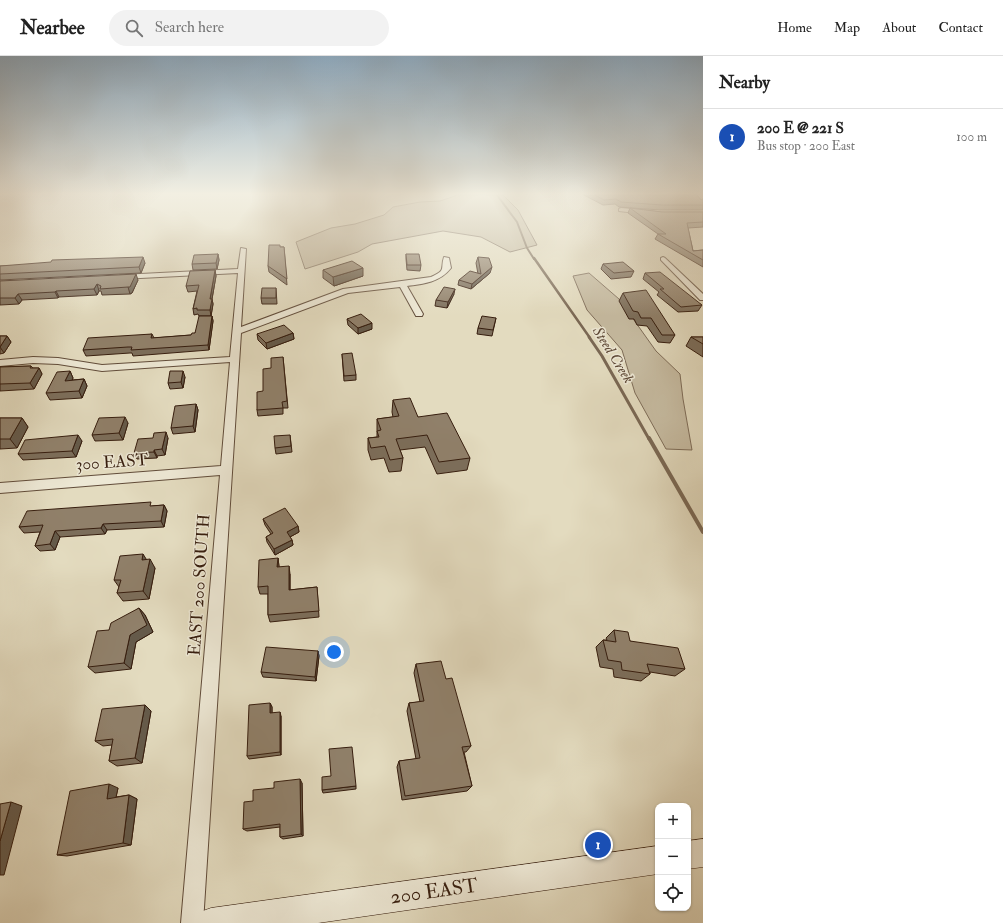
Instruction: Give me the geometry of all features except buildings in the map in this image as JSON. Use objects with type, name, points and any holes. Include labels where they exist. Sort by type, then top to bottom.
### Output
[{"type":"main road","points":[[691,855],[703,853]]},
{"type":"main road","name":"200 EAST","points":[[211,923],[655,860]]},
{"type":"street","name":"EAST 200 SOUTH","points":[[192,923],[234,359],[242,271],[242,249]]},
{"type":"street","points":[[237,332],[346,291],[425,281],[440,275],[446,268],[446,258]]},
{"type":"street","points":[[663,259],[703,298]]},
{"type":"street","points":[[116,277],[242,271]]},
{"type":"street","points":[[402,283],[419,314]]},
{"type":"street","points":[[0,363],[33,360],[58,361],[102,368],[234,359]]},
{"type":"street","name":"300 EAST","points":[[0,488],[226,470]]},
{"type":"shaded area","points":[[312,235],[419,235],[372,244],[358,252],[305,269],[296,242]]},
{"type":"shaded area","points":[[471,235],[532,235],[537,245],[510,252],[481,237]]},
{"type":"shaded area","points":[[589,273],[619,299],[656,351],[680,374],[692,450],[666,449],[635,393],[622,350],[587,310],[573,276]]},
{"type":"waterway","name":"Steed Creek","points":[[522,235],[527,248],[534,259]]},
{"type":"waterway","name":"Steed Creek","points":[[534,258],[590,338]]},
{"type":"waterway","name":"Steed Creek","points":[[589,337],[602,356],[649,439]]},
{"type":"waterway","name":"Steed Creek","points":[[649,438],[703,532]]},
{"type":"place","name":"200 E @ 221 S","points":[[598,845]]}]
